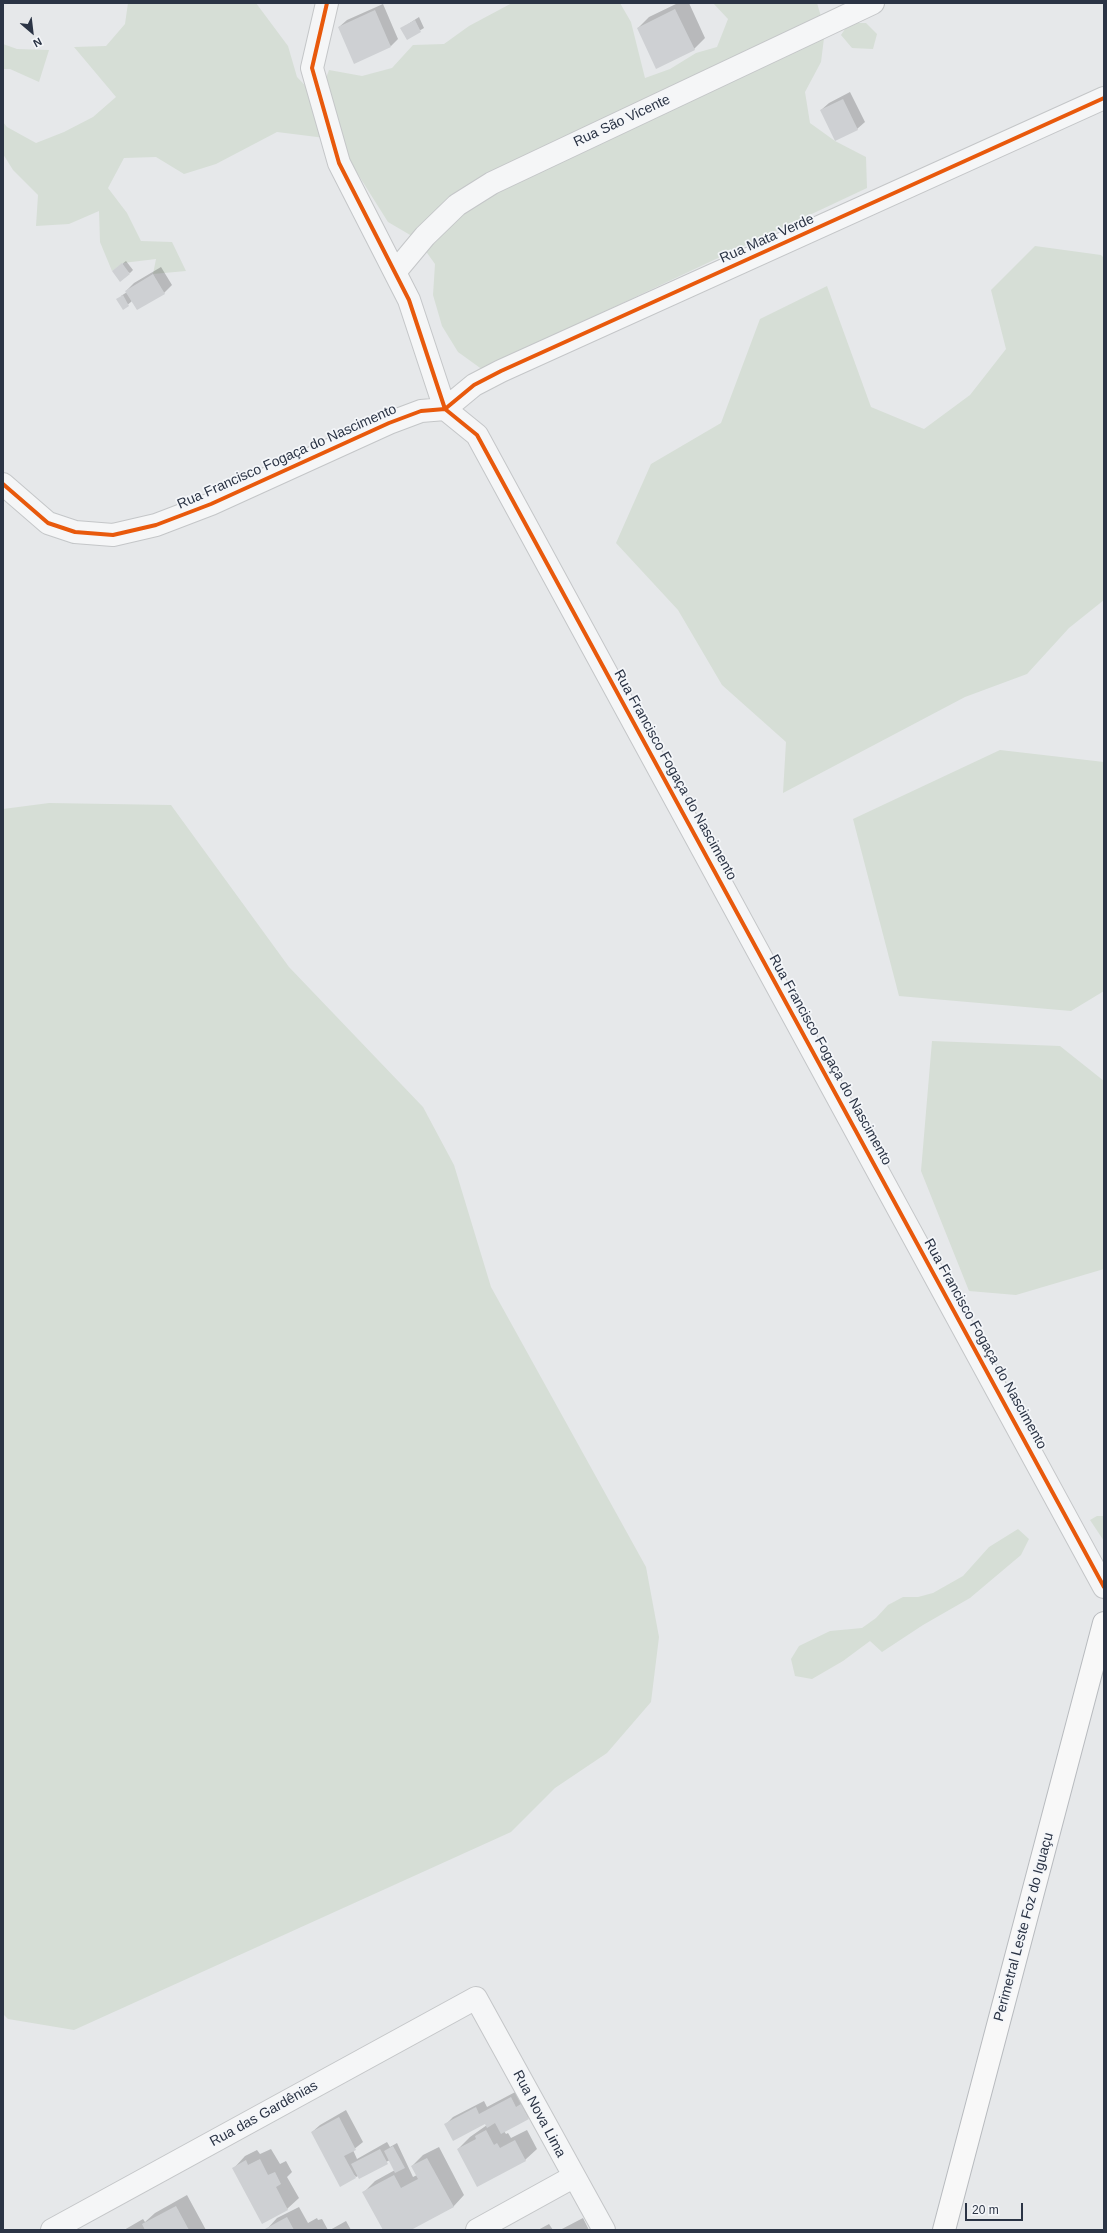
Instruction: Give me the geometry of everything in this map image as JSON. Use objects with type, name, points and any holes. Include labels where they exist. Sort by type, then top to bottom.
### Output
[{"type":"highway","name":"Perimetral Leste Foz do Iguaçu","points":[[944,2230],[1104,1623]]},
{"type":"street","points":[[327,3],[312,68],[339,163],[409,300],[424,340],[444,409]]},
{"type":"street","name":"Rua São Vicente","points":[[395,272],[424,236],[457,205],[492,183],[873,3]]},
{"type":"street","name":"Rua Mata Verde","points":[[444,409],[474,385],[501,370],[1104,98]]},
{"type":"street","name":"Rua Francisco Fogaça do Nascimento","points":[[3,484],[48,523],[75,532],[113,535],[156,525],[211,504],[389,423],[421,411],[444,409],[477,435],[1104,1587]]},
{"type":"street","name":"Rua Nova Lima","points":[[476,1998],[573,2177],[604,2230]]},
{"type":"street","name":"Rua das Gardênias","points":[[52,2230],[476,1998]]},
{"type":"street","points":[[477,2230],[573,2177]]},
{"type":"shaded area","points":[[128,3],[256,3],[288,46],[297,77],[318,99],[329,70],[362,76],[392,68],[413,45],[444,44],[469,26],[512,3],[620,3],[631,22],[645,78],[670,69],[696,53],[717,47],[728,19],[713,3],[817,3],[825,30],[821,62],[805,92],[810,123],[835,141],[866,157],[867,188],[483,370],[458,352],[442,326],[433,295],[435,264],[417,239],[388,222],[354,168],[341,140],[277,132],[216,164],[184,174],[156,157],[124,158],[108,188],[127,213],[141,241],[172,242],[186,271],[153,274],[156,259],[123,263],[112,271],[100,242],[99,211],[69,224],[36,226],[38,195],[13,170],[3,154],[3,122],[7,127],[36,143],[64,132],[93,117],[116,97],[74,47],[106,46],[125,24]]},
{"type":"shaded area","points":[[849,23],[866,23],[877,34],[873,49],[852,48],[841,35]]},
{"type":"shaded area","points":[[3,44],[17,49],[49,50],[39,82],[10,69],[3,69]]},
{"type":"shaded area","points":[[1035,246],[1101,255],[1104,258],[1104,600],[1069,628],[1027,674],[965,697],[783,793],[786,742],[722,685],[678,610],[616,543],[651,464],[721,423],[760,319],[827,286],[871,407],[924,429],[970,395],[1006,349],[991,290]]},
{"type":"shaded area","points":[[1000,750],[1104,762],[1104,991],[1071,1011],[899,996],[853,819]]},
{"type":"shaded area","points":[[49,803],[171,805],[289,967],[423,1107],[454,1165],[491,1287],[646,1567],[659,1637],[651,1702],[607,1753],[555,1788],[511,1832],[74,2030],[8,2019],[3,2014],[3,809]]},
{"type":"shaded area","points":[[932,1041],[1060,1046],[1104,1081],[1104,1269],[1016,1295],[969,1291],[921,1171]]},
{"type":"shaded area","points":[[1097,1516],[1104,1516],[1104,1541],[1090,1520]]},
{"type":"shaded area","points":[[1018,1529],[1029,1539],[1021,1555],[970,1598],[923,1625],[882,1652],[870,1641],[843,1661],[812,1679],[795,1676],[791,1659],[799,1646],[830,1631],[862,1628],[876,1618],[888,1605],[903,1597],[918,1597],[933,1593],[963,1576],[989,1547]]},
{"type":"building","points":[[675,9],[695,50],[656,69],[637,28]]},
{"type":"building","points":[[375,10],[391,47],[354,64],[338,27]]},
{"type":"building","points":[[415,20],[421,32],[407,40],[400,28]]},
{"type":"building","points":[[843,99],[858,130],[835,141],[820,110]]},
{"type":"building","points":[[122,263],[130,274],[120,282],[112,271]]},
{"type":"building","points":[[153,274],[165,294],[137,310],[125,291]]},
{"type":"building","points":[[123,295],[129,306],[123,310],[116,299]]},
{"type":"building","points":[[511,2097],[516,2107],[521,2104],[529,2119],[501,2134],[495,2123],[487,2128],[485,2124],[453,2141],[444,2124],[476,2107],[479,2114]]},
{"type":"building","points":[[339,2117],[356,2150],[344,2156],[356,2178],[340,2187],[311,2132]]},
{"type":"building","points":[[486,2130],[494,2145],[497,2143],[500,2148],[515,2140],[526,2161],[477,2187],[457,2149],[476,2139],[475,2136]]},
{"type":"building","points":[[393,2146],[405,2168],[395,2173],[384,2151]]},
{"type":"building","points":[[380,2149],[388,2164],[359,2179],[351,2164]]},
{"type":"building","points":[[427,2158],[454,2207],[411,2230],[383,2230],[362,2192],[394,2175],[401,2188],[418,2179],[411,2166]]},
{"type":"building","points":[[260,2159],[268,2175],[275,2172],[281,2184],[276,2187],[288,2210],[262,2224],[232,2168],[246,2160],[248,2165]]},
{"type":"building","points":[[176,2206],[189,2230],[145,2230],[142,2224]]},
{"type":"building","points":[[287,2217],[294,2230],[263,2230]]},
{"type":"cycle path","points":[[327,3],[312,68],[339,163],[409,300],[445,409],[474,385],[501,371],[1104,98]]},
{"type":"cycle path","points":[[3,484],[48,523],[75,532],[113,535],[156,525],[211,504],[389,423],[421,411],[445,409],[477,435],[1104,1587]]}]
